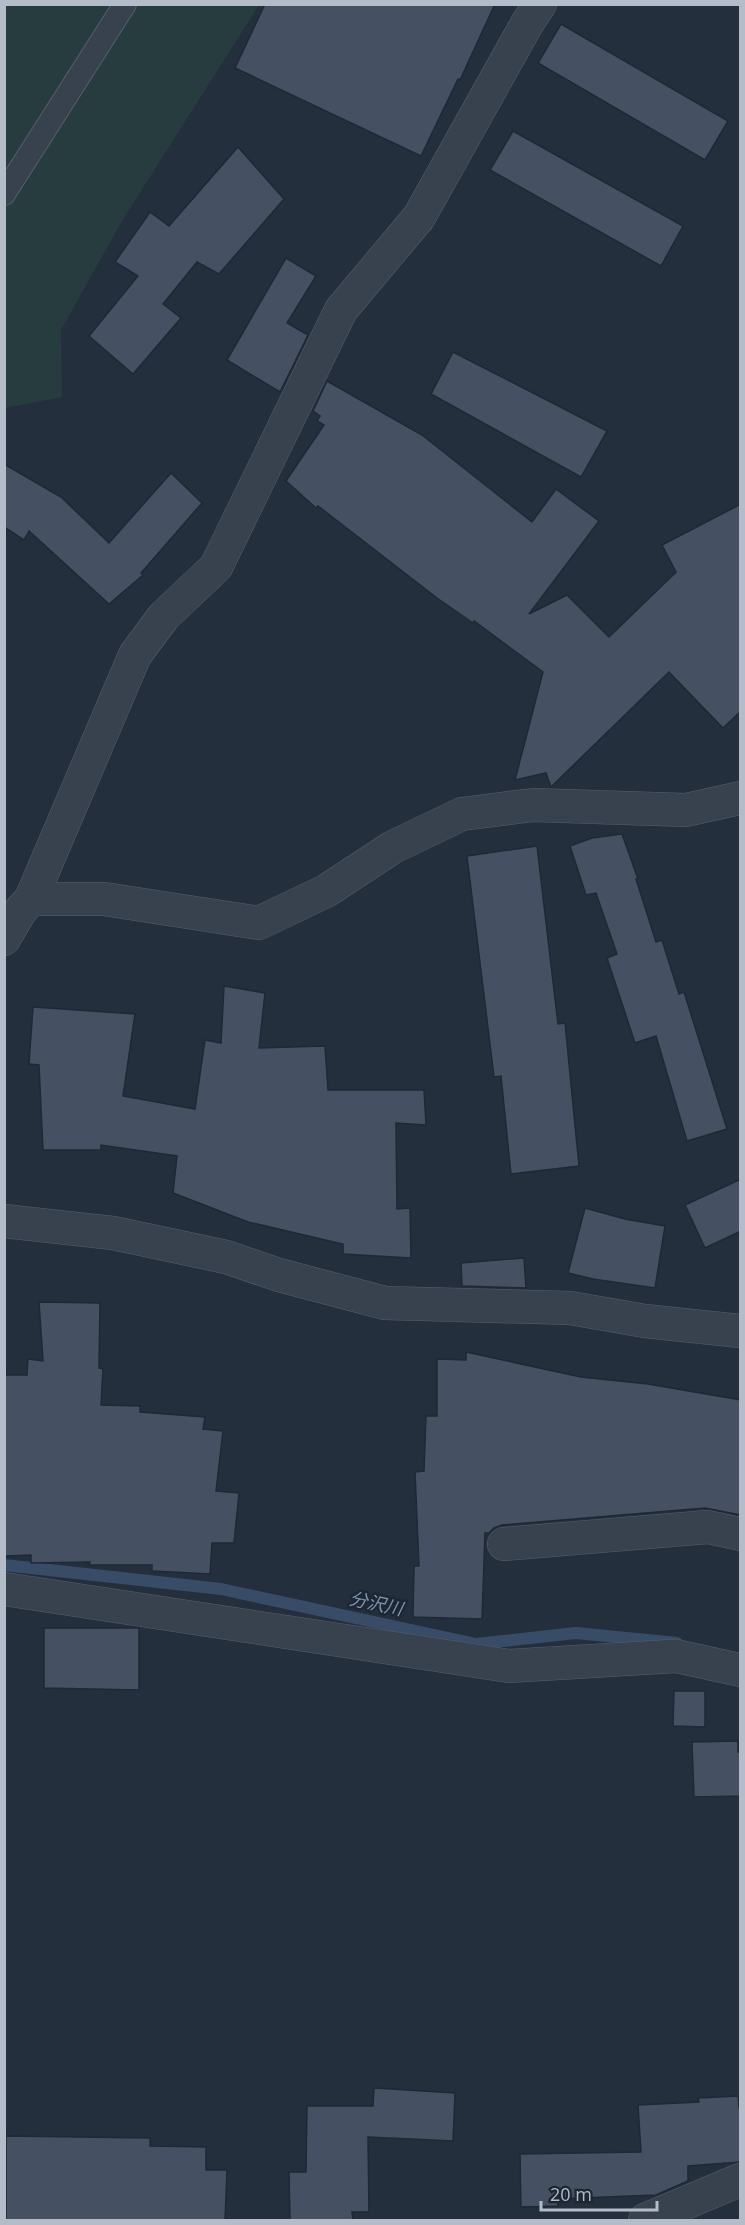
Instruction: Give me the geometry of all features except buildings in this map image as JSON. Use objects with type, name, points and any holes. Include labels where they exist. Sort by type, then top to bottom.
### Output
[{"type":"street","points":[[4,939],[135,655],[164,616],[216,567],[342,310],[419,217],[540,4]]},
{"type":"street","points":[[19,904],[104,900],[259,923],[326,891],[393,848],[462,814],[533,805],[686,810],[741,798]]},
{"type":"street","points":[[4,1221],[113,1233],[225,1257],[279,1275],[385,1303],[570,1308],[645,1321],[741,1331]]},
{"type":"street","points":[[504,1544],[708,1527],[741,1534]]},
{"type":"street","points":[[4,1589],[509,1666],[676,1656],[741,1670]]},
{"type":"street","points":[[645,2220],[741,2180]]},
{"type":"lane","points":[[4,194],[125,4]]},
{"type":"green space","points":[[5,5],[259,5],[122,221],[61,330],[62,397],[5,408]]},
{"type":"waterway","name":"分沢川","points":[[4,1565],[221,1589],[476,1644],[576,1633],[677,1643]]}]
